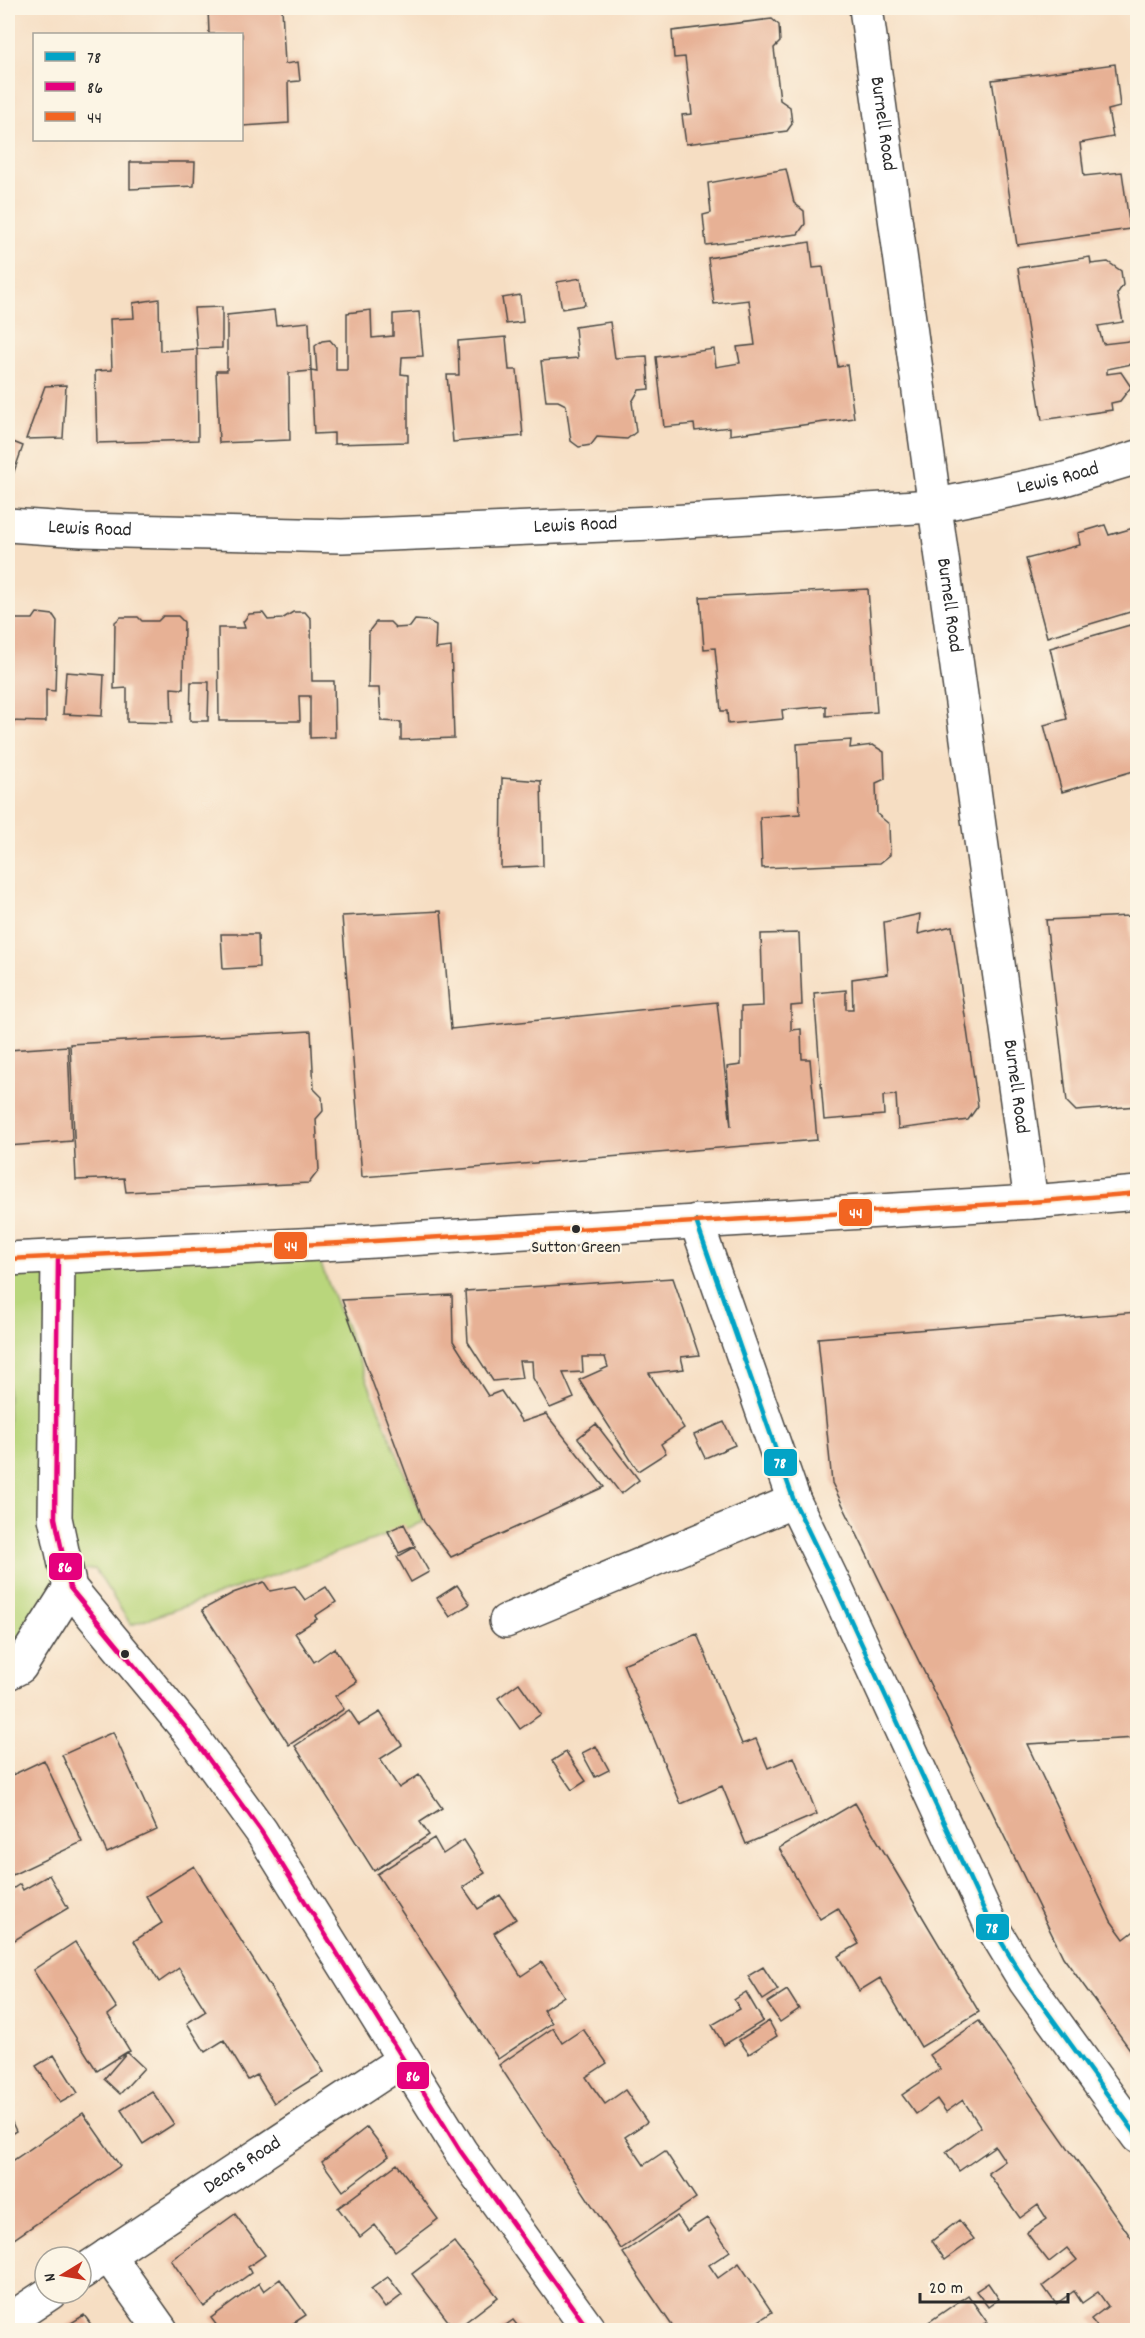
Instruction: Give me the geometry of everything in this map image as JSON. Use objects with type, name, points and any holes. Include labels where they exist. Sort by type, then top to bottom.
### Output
[{"type":"street","name":"Burnell Road","points":[[866,8],[933,506],[992,912],[1030,1202]]},
{"type":"street","name":"Lewis Road","points":[[8,525],[93,530],[342,536],[653,523],[933,506],[1061,480],[1137,456]]},
{"type":"street","points":[[8,1259],[1030,1202],[1137,1193]]},
{"type":"street","points":[[696,1221],[794,1501],[990,1923],[1025,1981],[1137,2137]]},
{"type":"street","points":[[58,1258],[55,1518],[70,1588],[186,1728],[261,1831],[461,2152],[589,2331]]},
{"type":"street","points":[[506,1621],[794,1501]]},
{"type":"street","points":[[8,1673],[20,1667],[70,1588]]},
{"type":"street","name":"Deans Road","points":[[94,2264],[403,2060]]},
{"type":"street","points":[[94,2264],[161,2331]]},
{"type":"street","points":[[8,2321],[33,2304]]},
{"type":"green space","points":[[313,1245],[424,1522],[131,1625],[95,1569],[65,1571],[24,1635],[8,1652],[8,1250]]},
{"type":"building","points":[[208,8],[282,8],[285,64],[298,62],[300,81],[288,82],[289,123],[243,126],[243,33],[209,33]]},
{"type":"building","points":[[447,8],[495,8],[495,9],[447,14]]},
{"type":"building","points":[[772,19],[779,25],[780,42],[774,48],[780,100],[790,107],[792,124],[787,131],[686,144],[682,115],[692,114],[685,57],[674,58],[672,31]]},
{"type":"building","points":[[1115,64],[1120,107],[1108,110],[1113,137],[1080,143],[1084,176],[1122,172],[1130,229],[1017,245],[992,80]]},
{"type":"building","points":[[130,162],[195,162],[194,186],[130,189]]},
{"type":"building","points":[[786,169],[794,203],[804,211],[805,224],[798,234],[706,245],[703,215],[711,213],[708,183]]},
{"type":"building","points":[[810,242],[813,268],[823,267],[838,367],[847,365],[854,418],[730,435],[730,427],[695,431],[694,424],[664,427],[656,357],[714,349],[716,367],[740,363],[737,347],[755,345],[749,300],[714,304],[708,258]]},
{"type":"building","points":[[1090,257],[1091,264],[1108,262],[1121,271],[1123,285],[1117,294],[1123,322],[1098,326],[1103,344],[1137,340],[1137,363],[1107,369],[1107,374],[1121,372],[1131,387],[1120,401],[1111,403],[1112,410],[1042,420],[1018,268]]},
{"type":"building","points":[[581,278],[585,305],[562,309],[557,282]]},
{"type":"building","points":[[520,295],[523,322],[506,324],[502,298]]},
{"type":"building","points":[[159,299],[160,351],[197,349],[198,440],[97,443],[95,371],[112,370],[110,319],[134,318],[133,303]]},
{"type":"building","points":[[222,307],[222,348],[197,349],[194,308]]},
{"type":"building","points":[[274,310],[276,325],[309,322],[311,371],[289,373],[290,440],[219,443],[216,371],[227,371],[227,315]]},
{"type":"building","points":[[371,310],[372,338],[393,336],[393,314],[419,312],[423,356],[402,357],[401,374],[408,375],[408,442],[334,444],[334,433],[314,434],[311,371],[317,372],[315,346],[322,341],[330,340],[336,347],[336,370],[347,370],[347,313]]},
{"type":"building","points":[[610,322],[615,358],[647,356],[649,389],[639,390],[632,402],[636,432],[627,439],[597,437],[591,445],[579,447],[571,441],[566,405],[558,401],[546,401],[541,361],[578,358],[575,327]]},
{"type":"building","points":[[506,337],[509,370],[517,370],[523,436],[453,442],[447,375],[459,375],[458,341]]},
{"type":"building","points":[[66,385],[63,438],[26,439],[45,386]]},
{"type":"building","points":[[8,440],[23,446],[10,483],[8,482]]},
{"type":"building","points":[[1105,525],[1109,535],[1137,527],[1137,610],[1047,637],[1026,559],[1080,545],[1078,533]]},
{"type":"building","points":[[868,589],[877,712],[826,716],[826,706],[782,710],[783,719],[728,724],[727,711],[721,711],[715,648],[704,649],[700,597]]},
{"type":"building","points":[[293,612],[305,612],[311,619],[312,681],[334,681],[335,737],[310,738],[310,696],[299,696],[300,721],[219,721],[218,628],[245,628],[243,622],[249,614],[263,613],[268,620],[282,619]]},
{"type":"building","points":[[37,613],[53,615],[57,621],[55,691],[46,690],[46,722],[8,721],[8,616],[10,619],[33,619]]},
{"type":"building","points":[[163,616],[178,616],[184,622],[183,689],[171,688],[172,723],[127,722],[127,688],[114,689],[115,622],[121,617],[138,617],[142,621],[158,621]]},
{"type":"building","points":[[415,620],[428,621],[436,625],[435,649],[451,647],[454,738],[401,740],[401,722],[381,721],[379,688],[368,688],[369,631],[376,622],[390,622],[396,628],[410,627]]},
{"type":"building","points":[[1130,625],[1137,651],[1137,770],[1062,792],[1044,725],[1067,719],[1050,648]]},
{"type":"building","points":[[66,672],[104,675],[102,716],[63,714]]},
{"type":"building","points":[[191,682],[209,682],[208,721],[190,721]]},
{"type":"building","points":[[851,740],[850,748],[873,745],[884,752],[885,779],[876,783],[877,814],[889,824],[890,855],[880,863],[762,868],[760,817],[800,814],[797,744]]},
{"type":"building","points":[[502,778],[541,781],[543,866],[501,868]]},
{"type":"building","points":[[441,911],[451,1029],[717,1002],[731,1127],[727,1067],[741,1065],[741,1007],[763,1006],[761,934],[799,933],[802,1005],[791,1006],[791,1030],[801,1029],[802,1059],[810,1059],[817,1140],[362,1177],[342,916]]},
{"type":"building","points":[[920,914],[918,934],[952,926],[978,1106],[968,1120],[898,1129],[896,1095],[883,1096],[884,1115],[824,1120],[814,993],[846,990],[846,1009],[853,1009],[852,979],[888,974],[884,922]]},
{"type":"building","points":[[1129,916],[1134,974],[1137,974],[1137,1106],[1076,1111],[1067,1102],[1046,920]]},
{"type":"building","points":[[221,934],[258,934],[259,967],[223,969]]},
{"type":"building","points":[[311,1031],[314,1089],[322,1097],[323,1111],[316,1119],[319,1170],[309,1183],[126,1192],[124,1178],[76,1180],[70,1044]]},
{"type":"building","points":[[68,1046],[72,1141],[8,1146],[8,1050]]},
{"type":"building","points":[[673,1278],[699,1355],[681,1357],[684,1369],[649,1373],[684,1428],[661,1444],[666,1453],[638,1471],[579,1380],[608,1367],[605,1357],[582,1357],[583,1372],[563,1373],[574,1398],[550,1408],[533,1378],[532,1361],[519,1361],[522,1378],[493,1381],[468,1342],[465,1291]]},
{"type":"building","points":[[452,1295],[453,1341],[488,1396],[501,1391],[522,1422],[546,1414],[604,1487],[451,1557],[424,1522],[342,1300]]},
{"type":"building","points":[[1137,1312],[1137,1738],[1027,1744],[1111,1921],[1124,1939],[1137,1929],[1137,2059],[1063,1957],[832,1483],[818,1338]]},
{"type":"building","points":[[724,1422],[735,1445],[705,1458],[694,1435]]},
{"type":"building","points":[[596,1424],[639,1480],[621,1494],[578,1438]]},
{"type":"building","points":[[404,1524],[415,1546],[399,1553],[388,1531]]},
{"type":"building","points":[[415,1547],[429,1572],[411,1582],[397,1557]]},
{"type":"building","points":[[264,1582],[270,1591],[295,1586],[305,1600],[326,1587],[336,1602],[315,1616],[317,1619],[295,1633],[314,1662],[334,1648],[357,1682],[335,1696],[344,1709],[289,1745],[202,1610],[233,1593]]},
{"type":"building","points":[[457,1585],[470,1604],[450,1617],[437,1598]]},
{"type":"building","points":[[697,1634],[742,1744],[756,1739],[768,1768],[794,1757],[817,1814],[746,1844],[722,1786],[681,1804],[623,1664]]},
{"type":"building","points":[[519,1683],[541,1714],[520,1729],[498,1698]]},
{"type":"building","points":[[349,1710],[359,1725],[380,1712],[402,1745],[380,1759],[399,1788],[419,1775],[442,1808],[420,1822],[429,1835],[374,1871],[295,1746]]},
{"type":"building","points":[[113,1732],[157,1830],[107,1853],[62,1755]]},
{"type":"building","points":[[596,1746],[609,1770],[595,1777],[582,1753]]},
{"type":"building","points":[[566,1752],[586,1781],[572,1790],[552,1761]]},
{"type":"building","points":[[44,1760],[82,1842],[8,1877],[8,1777]]},
{"type":"building","points":[[855,1803],[979,2012],[921,2047],[880,1978],[859,1991],[838,1956],[859,1944],[838,1908],[820,1919],[779,1848]]},
{"type":"building","points":[[434,1838],[443,1854],[464,1840],[485,1873],[463,1887],[478,1909],[500,1895],[516,1919],[494,1933],[521,1976],[542,1962],[564,1996],[543,2010],[552,2023],[498,2059],[377,1874]]},
{"type":"building","points":[[194,1866],[324,2072],[274,2103],[257,2075],[248,2080],[224,2040],[205,2052],[187,2023],[206,2011],[179,1968],[159,1982],[134,1941],[162,1923],[146,1896]]},
{"type":"building","points":[[49,1875],[68,1908],[8,1944],[8,1892],[20,1884],[23,1890]]},
{"type":"building","points":[[75,1942],[117,2008],[108,2015],[130,2051],[97,2071],[33,1970]]},
{"type":"building","points":[[763,1967],[778,1990],[763,2000],[748,1976]]},
{"type":"building","points":[[787,1990],[799,2009],[780,2022],[767,2003]]},
{"type":"building","points":[[746,1992],[763,2021],[724,2045],[712,2025],[740,2009],[734,2000]]},
{"type":"building","points":[[769,2021],[777,2036],[749,2054],[739,2040]]},
{"type":"building","points":[[979,2021],[1137,2246],[1137,2330],[1100,2330],[1091,2319],[1108,2306],[1098,2292],[1082,2303],[1074,2291],[1056,2304],[1043,2286],[1077,2260],[1067,2248],[1049,2262],[1027,2233],[1047,2219],[1038,2205],[1020,2218],[988,2173],[1005,2161],[995,2146],[959,2171],[946,2152],[981,2127],[963,2100],[946,2112],[937,2099],[916,2114],[902,2095],[940,2069],[930,2055]]},
{"type":"building","points":[[553,2028],[562,2043],[583,2029],[607,2063],[586,2077],[592,2086],[605,2104],[625,2090],[647,2122],[625,2137],[644,2165],[665,2151],[696,2198],[621,2249],[499,2065]]},
{"type":"building","points":[[127,2052],[144,2068],[120,2094],[104,2079]]},
{"type":"building","points":[[54,2055],[78,2093],[60,2103],[36,2066]]},
{"type":"building","points":[[152,2091],[174,2124],[143,2144],[121,2110]]},
{"type":"building","points":[[83,2113],[120,2166],[8,2243],[8,2164]]},
{"type":"building","points":[[8,2114],[16,2131],[8,2136]]},
{"type":"building","points":[[367,2127],[389,2156],[343,2191],[322,2162]]},
{"type":"building","points":[[397,2164],[438,2219],[395,2251],[375,2225],[360,2237],[338,2208]]},
{"type":"building","points":[[235,2214],[265,2255],[248,2267],[251,2273],[204,2307],[171,2260]]},
{"type":"building","points":[[677,2216],[687,2231],[707,2218],[730,2251],[709,2265],[718,2278],[739,2263],[772,2312],[750,2327],[753,2330],[675,2330],[623,2253]]},
{"type":"building","points":[[959,2220],[974,2239],[945,2260],[932,2241]]},
{"type":"building","points":[[454,2242],[498,2297],[455,2330],[412,2274]]},
{"type":"building","points":[[388,2277],[402,2295],[385,2308],[371,2289]]},
{"type":"building","points":[[280,2279],[306,2315],[289,2326],[292,2330],[220,2330],[211,2318],[259,2283],[264,2291]]},
{"type":"building","points":[[988,2283],[999,2299],[988,2307],[976,2291]]},
{"type":"building","points":[[968,2295],[987,2322],[975,2330],[936,2330],[929,2322]]},
{"type":"building","points":[[84,2315],[95,2330],[60,2330]]},
{"type":"building","points":[[513,2320],[521,2330],[499,2330]]},
{"type":"transit line","name":"44","points":[[8,1259],[341,1243],[1031,1202],[1138,1193]]},
{"type":"transit line","name":"78","points":[[696,1221],[794,1501],[990,1923],[1025,1981],[1138,2137]]},
{"type":"transit line","name":"86","points":[[58,1258],[55,1518],[70,1588],[186,1728],[261,1831],[461,2152],[589,2330]]},
{"type":"place","name":"Sutton Green","points":[[576,1229]]}]
